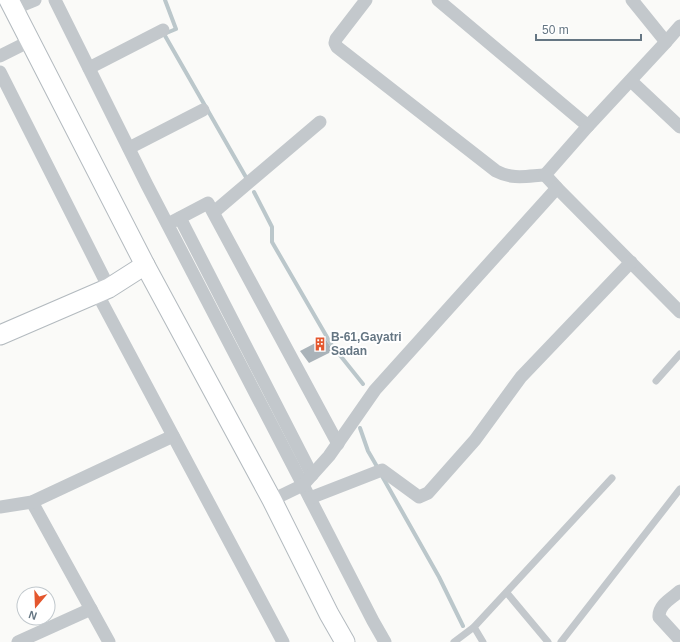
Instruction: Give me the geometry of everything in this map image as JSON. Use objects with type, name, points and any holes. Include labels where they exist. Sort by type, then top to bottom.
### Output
[{"type":"main road","points":[[11,4],[145,265],[272,500],[325,607],[345,642]]},
{"type":"main road","points":[[0,335],[103,290],[145,265]]},
{"type":"street","points":[[11,4],[35,0]]},
{"type":"street","points":[[55,0],[168,224],[308,480]]},
{"type":"street","points":[[366,0],[336,39],[335,43],[337,47],[496,171],[509,177],[545,175],[680,26]]},
{"type":"street","points":[[438,0],[588,126]]},
{"type":"street","points":[[632,0],[666,42]]},
{"type":"street","points":[[89,68],[163,30]]},
{"type":"street","points":[[0,56],[30,41]]},
{"type":"street","points":[[0,72],[173,436],[283,642]]},
{"type":"street","points":[[631,81],[680,127]]},
{"type":"street","points":[[129,148],[203,110]]},
{"type":"street","points":[[214,212],[320,122]]},
{"type":"street","points":[[545,175],[680,312]]},
{"type":"street","points":[[272,500],[308,480],[338,444],[374,390],[557,188]]},
{"type":"street","points":[[168,224],[208,203],[338,444]]},
{"type":"street","points":[[180,218],[308,480],[310,498],[385,642]]},
{"type":"street","points":[[310,498],[382,470],[419,497],[428,493],[475,440],[521,377],[630,262]]},
{"type":"street","points":[[0,507],[32,502],[173,436]]},
{"type":"street","points":[[32,502],[109,642]]},
{"type":"street","points":[[680,591],[662,606],[659,616],[680,640]]},
{"type":"street","points":[[18,642],[91,609]]},
{"type":"lane","points":[[656,381],[680,354]]},
{"type":"lane","points":[[454,642],[474,627],[507,593],[612,478]]},
{"type":"lane","points":[[561,642],[680,489]]},
{"type":"lane","points":[[507,593],[548,642]]},
{"type":"lane","points":[[474,627],[483,642]]},
{"type":"building","name":"B-61,Gayatri Sadan","points":[[325,338],[333,351],[309,363],[300,351]]},
{"type":"waterway","points":[[165,0],[176,29],[164,34],[247,179]]},
{"type":"waterway","points":[[254,192],[272,227],[272,242],[331,344],[363,384]]},
{"type":"waterway","points":[[360,428],[368,451],[379,470]]},
{"type":"waterway","points":[[382,476],[439,577],[463,626]]},
{"type":"place","name":"B-61,Gayatri Sadan","points":[[320,344]]}]
